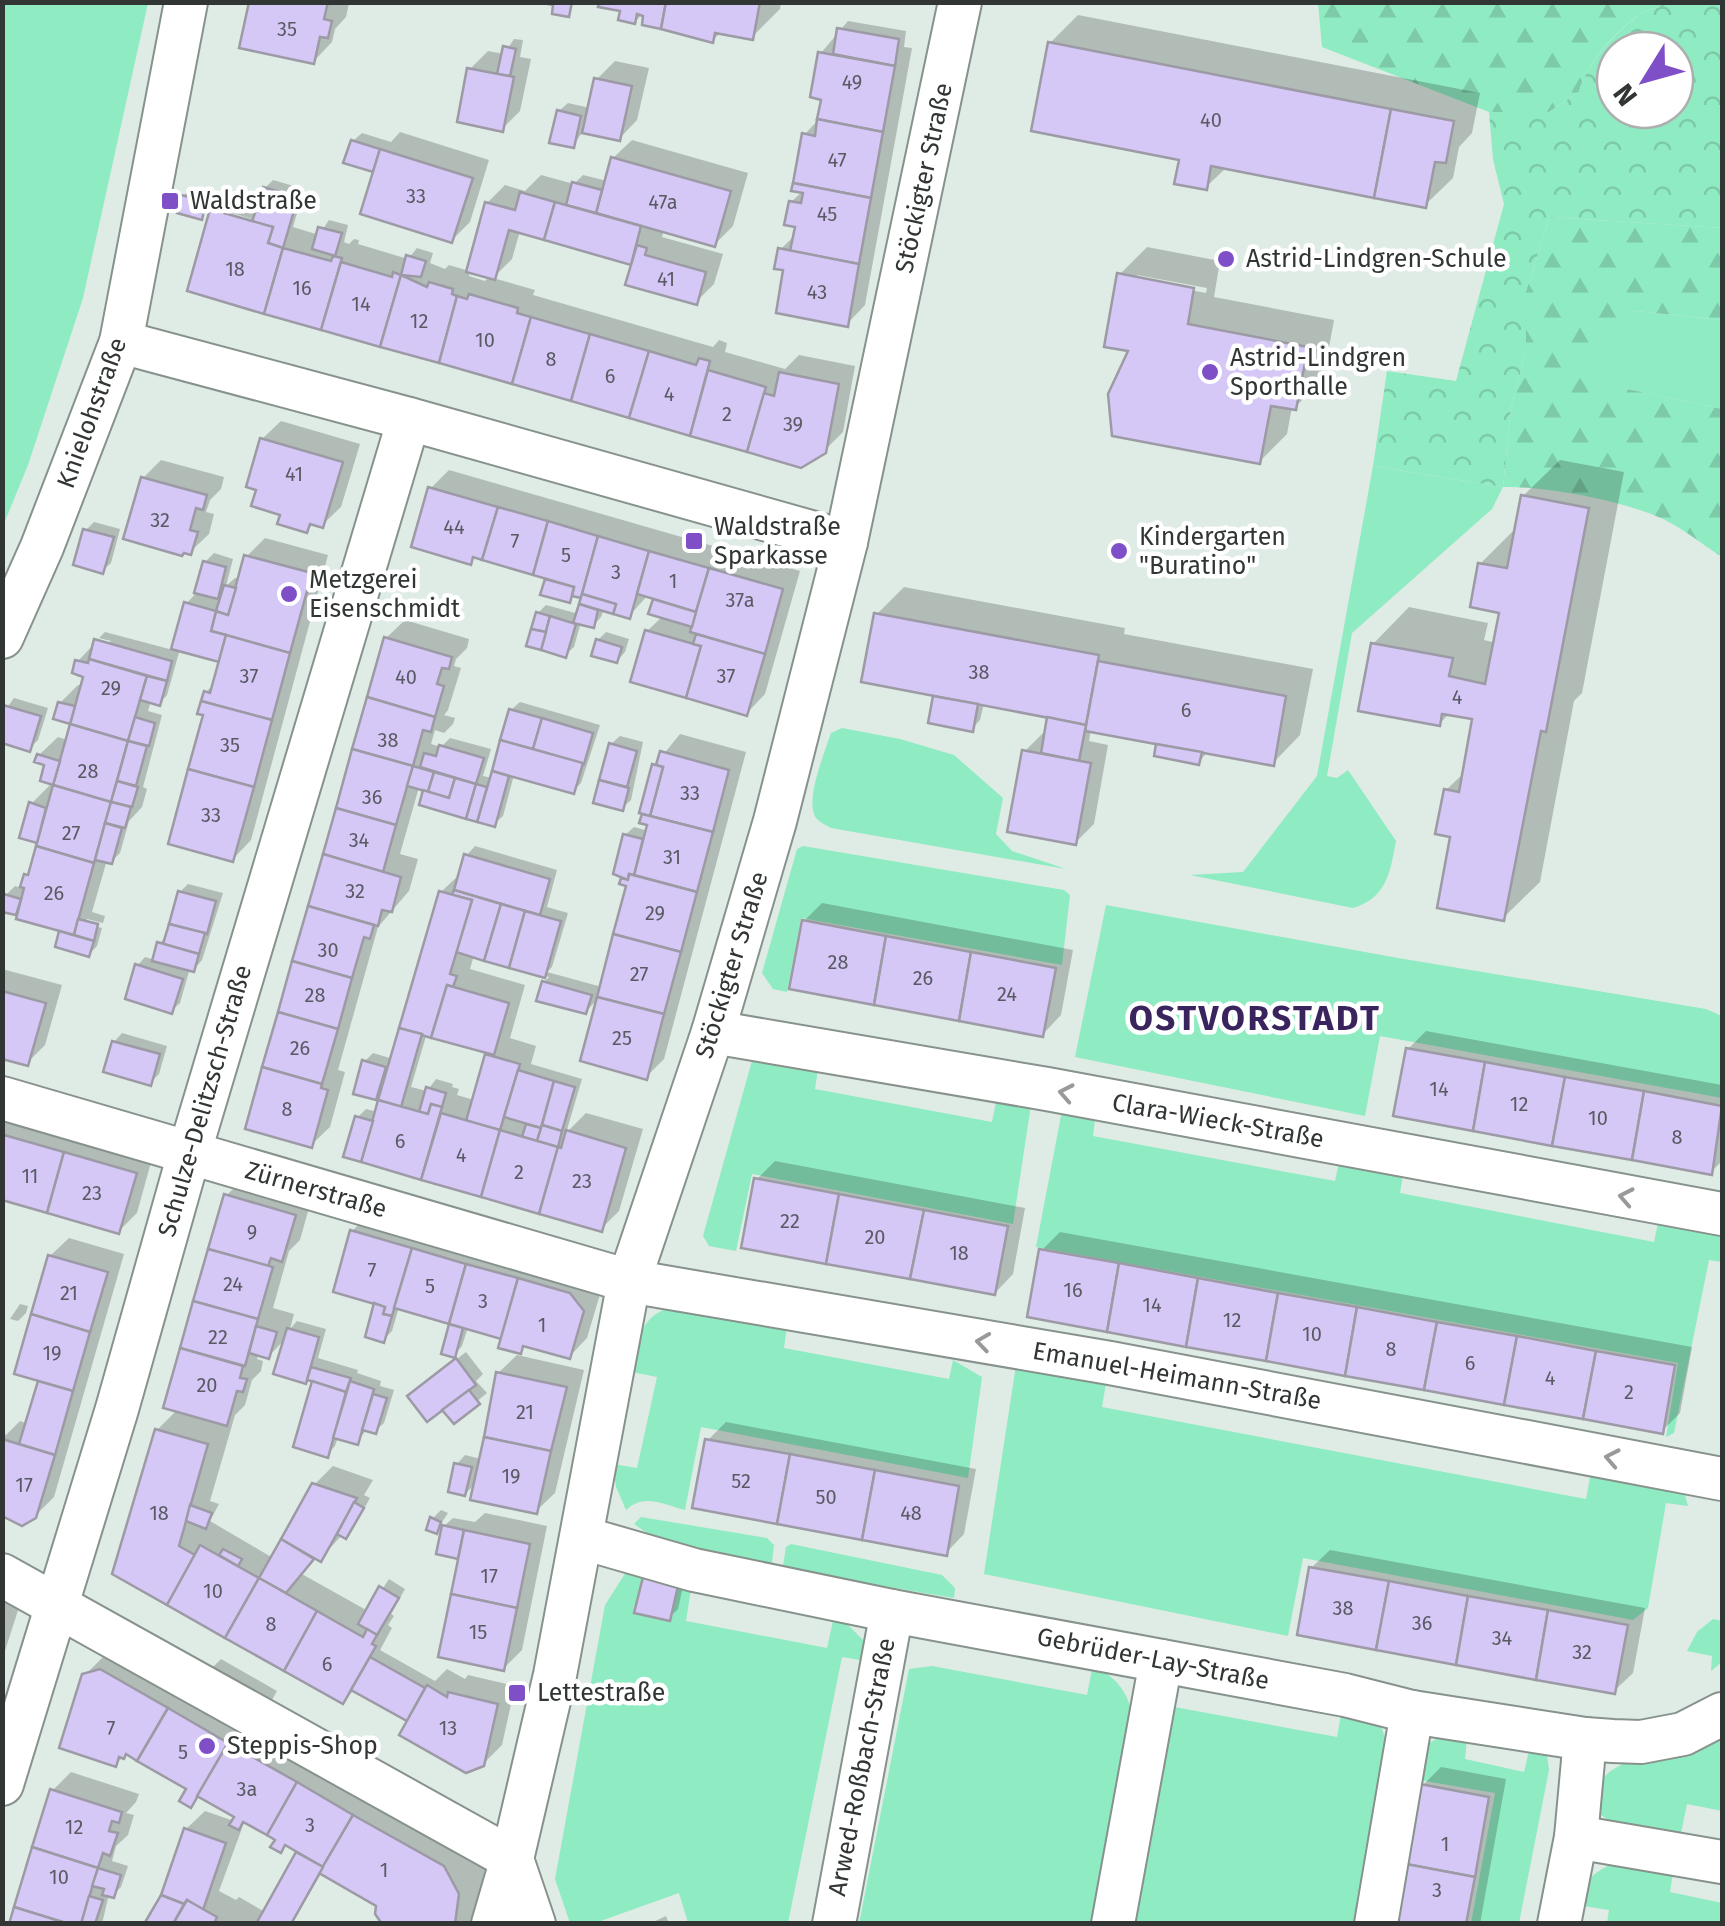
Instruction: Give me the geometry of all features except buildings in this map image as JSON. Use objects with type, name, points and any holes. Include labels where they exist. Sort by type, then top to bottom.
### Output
[{"type":"street","name":"Knielohstraße","points":[[2,637],[42,547],[121,342],[186,2]]},
{"type":"street","name":"Stöckigter Straße","points":[[493,1924],[512,1860],[583,1538],[629,1281],[714,1032],[776,822],[846,542],[960,2]]},
{"type":"street","points":[[121,342],[846,542]]},
{"type":"street","name":"Schulze-Delitzsch-Straße","points":[[2,1784],[117,1409],[189,1154],[409,419]]},
{"type":"street","name":"Clara-Wieck-Straße","points":[[714,1032],[1047,1089],[1722,1214]]},
{"type":"street","name":"Zürnerstraße","points":[[2,1098],[629,1281]]},
{"type":"street","name":"Emanuel-Heimann-Straße","points":[[629,1281],[1110,1362],[1715,1478]]},
{"type":"street","name":"Gebrüder-Lay-Straße","points":[[583,1538],[694,1570],[892,1611],[1345,1695],[1412,1712],[1585,1739],[1655,1739],[1683,1734],[1722,1714]]},
{"type":"street","points":[[2,1575],[512,1860],[534,1924]]},
{"type":"street","name":"Arwed-Roßbach-Straße","points":[[834,1924],[892,1611]]},
{"type":"street","points":[[1113,1924],[1161,1661]]},
{"type":"street","points":[[1376,1924],[1412,1712]]},
{"type":"street","points":[[1559,1924],[1576,1837],[1585,1739]]},
{"type":"street","points":[[1576,1837],[1722,1862]]},
{"type":"green space","points":[[3,2],[148,3],[83,298],[28,465],[3,526]]},
{"type":"green space","points":[[1679,2],[1722,3],[1722,228],[1550,217],[1526,291],[1526,350],[1511,408],[1503,487],[1373,466],[1387,371],[1456,381],[1504,204],[1493,159],[1489,112],[1549,112],[1579,92],[1595,60],[1595,130],[1695,130],[1695,30],[1622,30],[1643,13]]},
{"type":"green space","points":[[1318,3],[1679,3],[1639,15],[1621,30],[1595,30],[1595,59],[1579,92],[1549,112],[1489,112],[1322,47]]},
{"type":"green space","points":[[1550,217],[1722,228],[1722,320],[1635,311],[1580,379],[1722,409],[1722,557],[1647,512],[1563,492],[1503,487],[1511,408],[1526,350],[1526,291]]},
{"type":"green space","points":[[1635,311],[1722,320],[1722,409],[1579,379]]},
{"type":"green space","points":[[1373,466],[1503,487],[1492,509],[1352,633],[1327,776],[1337,778],[1348,770],[1396,841],[1385,882],[1373,898],[1353,908],[1190,875],[1243,872],[1317,776]]},
{"type":"green space","points":[[842,728],[954,755],[1003,798],[996,834],[1012,851],[1066,869],[831,828],[822,823],[813,811],[814,790],[831,733]]},
{"type":"green space","points":[[803,846],[1064,890],[1070,895],[1062,965],[801,918],[787,992],[773,989],[762,973],[797,849]]},
{"type":"green space","points":[[1106,905],[1706,1009],[1722,1016],[1722,1098],[1380,1036],[1365,1116],[1075,1057]]},
{"type":"green space","points":[[820,1056],[815,1089],[992,1122],[998,1092],[1032,1098],[1013,1224],[752,1174],[736,1251],[709,1246],[703,1236],[753,1057]]},
{"type":"green space","points":[[1063,1105],[1096,1111],[1093,1136],[1335,1181],[1341,1154],[1404,1168],[1400,1193],[1654,1242],[1659,1218],[1722,1229],[1722,1262],[1709,1260],[1674,1433],[1666,1437],[1678,1363],[1036,1247]]},
{"type":"green space","points":[[680,1305],[787,1326],[784,1348],[949,1379],[953,1360],[982,1377],[968,1478],[701,1427],[685,1510],[647,1501],[626,1510],[616,1487],[613,1464],[637,1468],[657,1377],[632,1372],[640,1337],[656,1314]]},
{"type":"green space","points":[[1016,1365],[1106,1383],[1102,1407],[1586,1499],[1591,1472],[1675,1489],[1685,1495],[1688,1506],[1666,1503],[1648,1608],[1633,1620],[1303,1558],[1288,1636],[984,1574]]},
{"type":"green space","points":[[641,1517],[767,1538],[774,1545],[772,1562],[768,1566],[670,1549],[634,1524]]},
{"type":"green space","points":[[791,1544],[942,1575],[955,1588],[954,1598],[786,1570],[786,1547]]},
{"type":"green space","points":[[626,1572],[691,1589],[686,1621],[827,1648],[834,1616],[868,1645],[866,1661],[842,1657],[788,1923],[688,1923],[679,1893],[595,1923],[570,1923],[555,1879],[605,1605]]},
{"type":"green space","points":[[1713,1619],[1722,1621],[1722,1662],[1711,1671],[1712,1656],[1687,1651],[1697,1632]]},
{"type":"green space","points":[[1093,1664],[1119,1685],[1132,1714],[1094,1923],[859,1924],[909,1669],[932,1666],[1087,1695]]},
{"type":"green space","points":[[1169,1706],[1337,1737],[1342,1709],[1381,1726],[1393,1759],[1364,1923],[1128,1924]]},
{"type":"green space","points":[[1722,1734],[1722,1811],[1687,1804],[1680,1838],[1619,1827],[1601,1815],[1596,1792],[1614,1769],[1650,1753]]},
{"type":"green space","points":[[1444,1735],[1467,1738],[1465,1759],[1524,1772],[1530,1747],[1547,1755],[1549,1770],[1519,1923],[1471,1923],[1495,1793],[1419,1780],[1429,1743]]},
{"type":"green space","points":[[1612,1864],[1673,1873],[1670,1892],[1722,1903],[1722,1923],[1607,1923],[1609,1910],[1577,1905],[1589,1880]]},
{"type":"place","name":"Waldstraße","points":[[170,201]]},
{"type":"place","name":"Astrid-Lindgren-Schule","points":[[1226,259]]},
{"type":"place","name":"Astrid-Lindgren Sporthalle","points":[[1210,372]]},
{"type":"place","name":"Waldstraße Sparkasse","points":[[694,541]]},
{"type":"place","name":"Kindergarten \"Buratino\"","points":[[1119,551]]},
{"type":"place","name":"Metzgerei Eisenschmidt","points":[[289,594]]},
{"type":"place","name":"Lettestraße","points":[[517,1693]]},
{"type":"place","name":"Steppis-Shop","points":[[207,1746]]},
{"type":"district","name":"OSTVORSTADT","points":[[1255,1018]]}]
